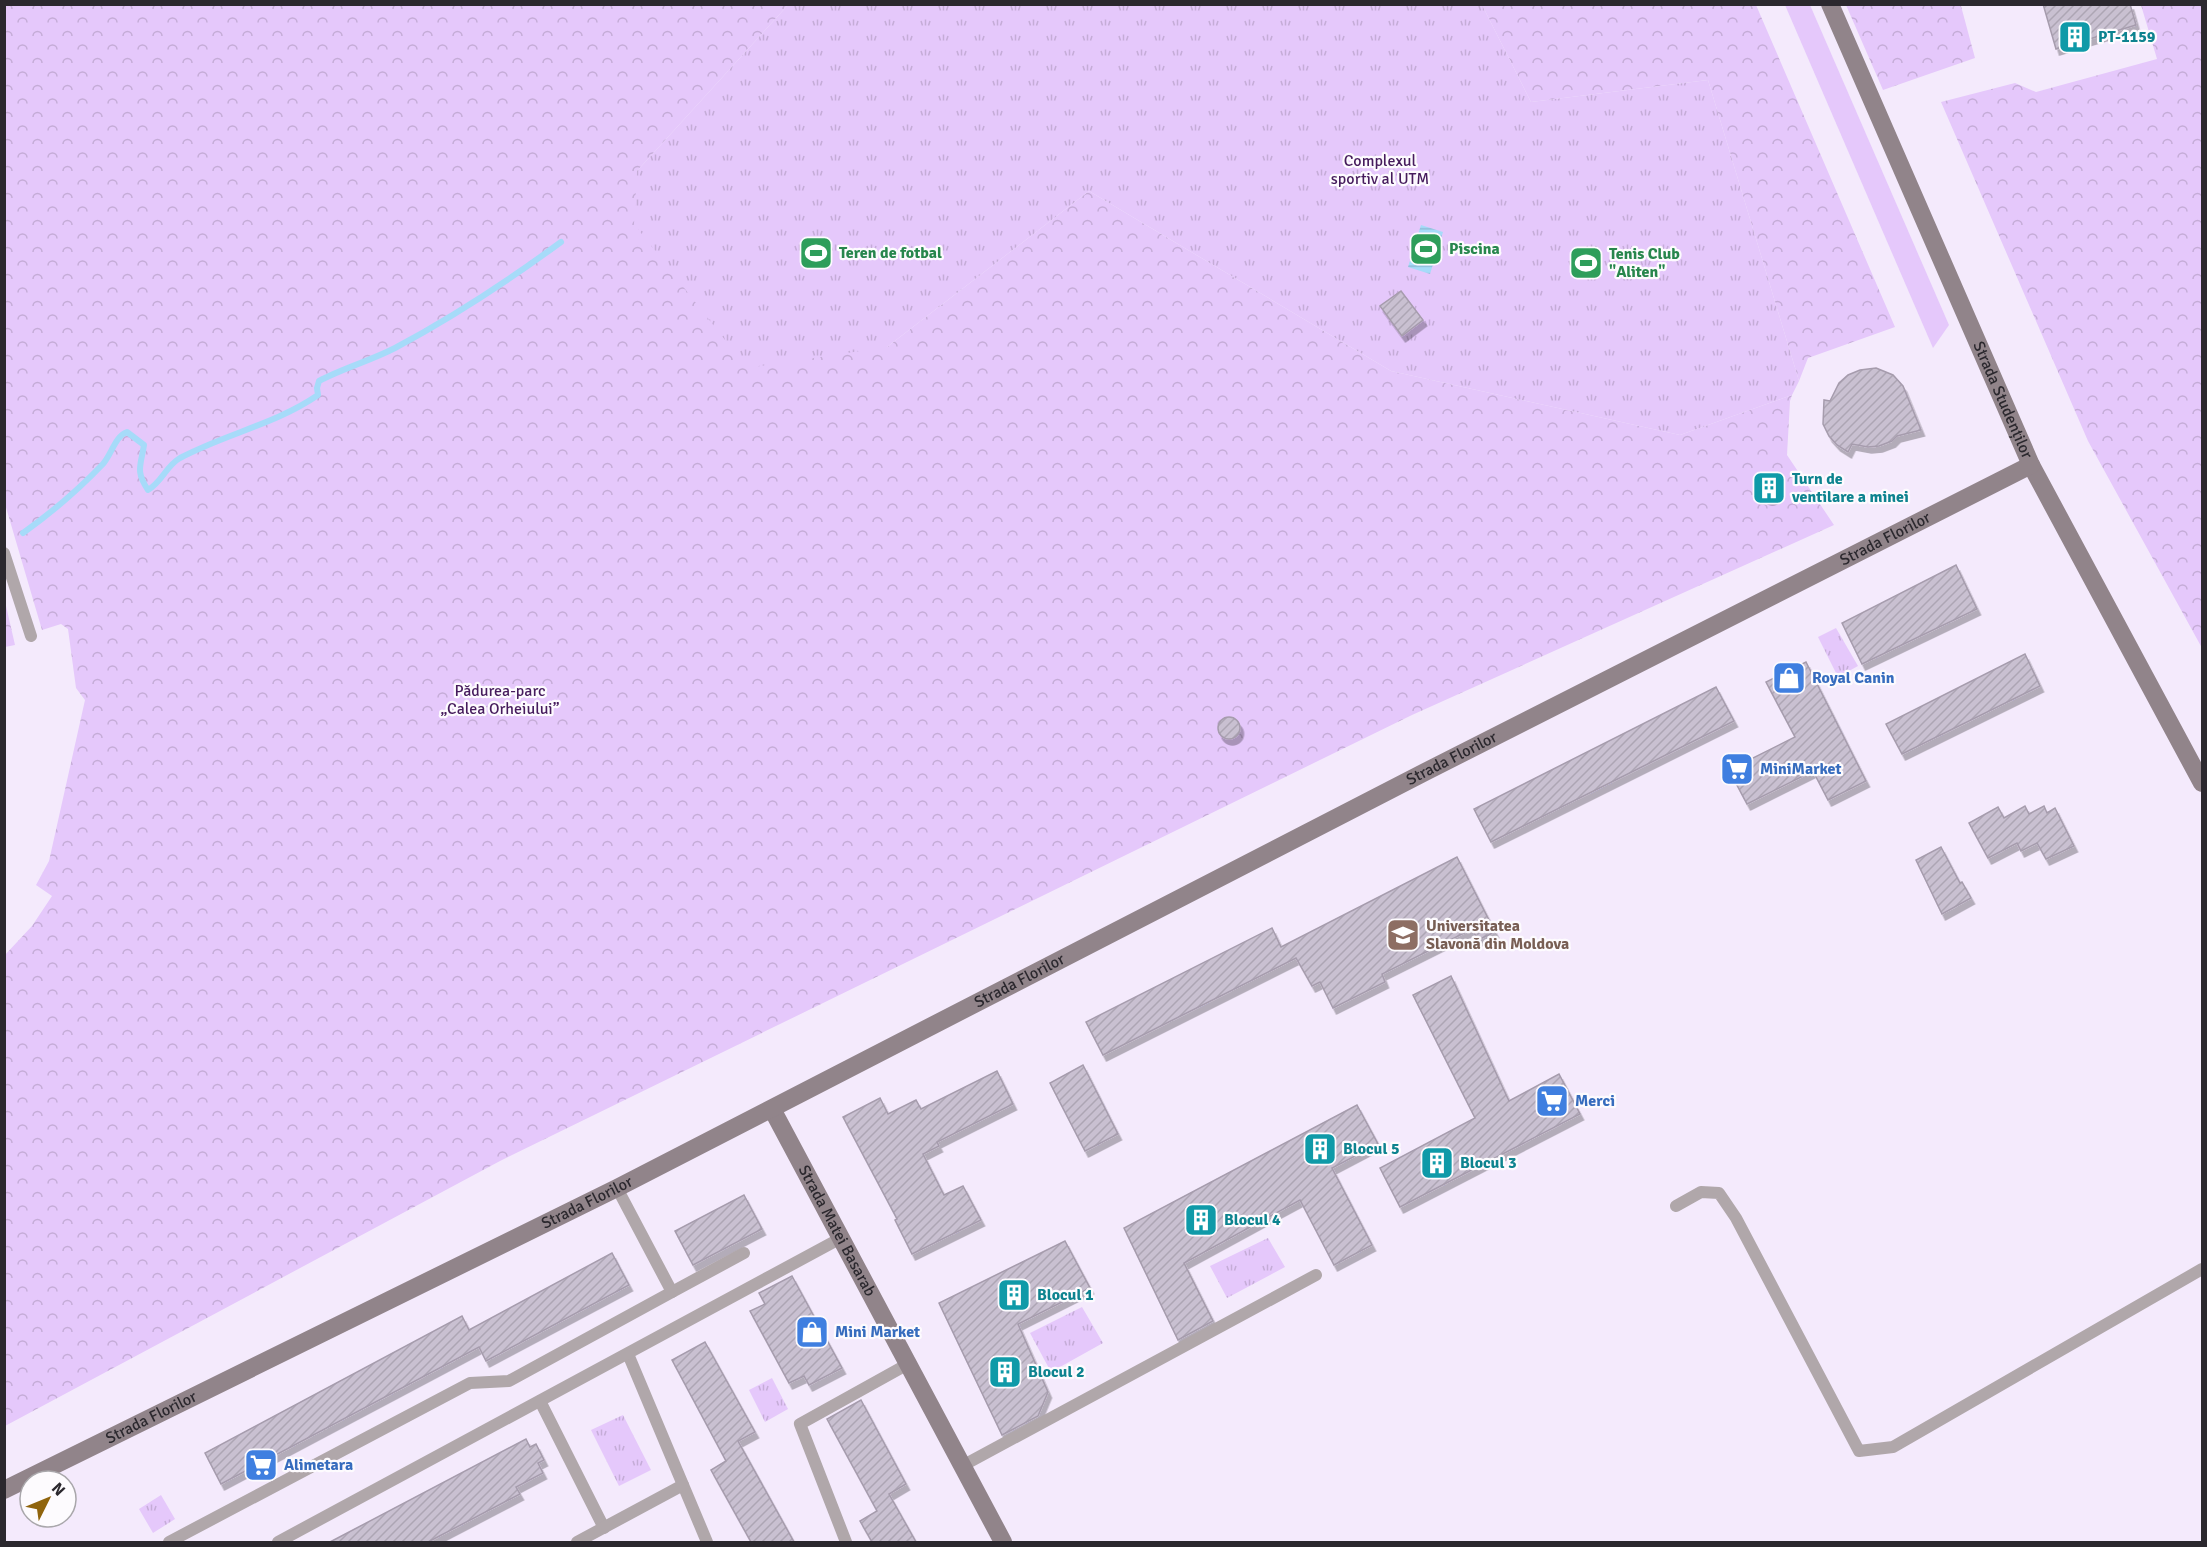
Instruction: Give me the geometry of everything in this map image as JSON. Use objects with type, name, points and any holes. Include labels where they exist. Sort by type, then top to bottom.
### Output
[{"type":"main road","name":"Strada Studenților","points":[[1830,4],[2031,465],[2200,771]]},
{"type":"main road","name":"Strada Florilor","points":[[4,1490],[617,1188],[1425,772],[2031,465]]},
{"type":"main road","name":"Strada Matei Basarab","points":[[772,1109],[1003,1542]]},
{"type":"lane","points":[[4,553],[31,636]]},
{"type":"lane","points":[[617,1188],[672,1292]]},
{"type":"lane","points":[[1676,1206],[1701,1192],[1719,1193],[1736,1218],[1859,1451],[1893,1447],[2202,1269]]},
{"type":"lane","points":[[278,1542],[841,1238]]},
{"type":"lane","points":[[169,1542],[470,1383],[509,1381],[744,1253]]},
{"type":"lane","points":[[963,1466],[1316,1275]]},
{"type":"lane","points":[[628,1354],[708,1542]]},
{"type":"lane","points":[[846,1542],[800,1424],[908,1364]]},
{"type":"lane","points":[[540,1401],[604,1528]]},
{"type":"lane","points":[[577,1542],[683,1485]]},
{"type":"green space","name":"Pădurea-parc „Calea Orheiului”","points":[[5,5],[788,5],[637,171],[887,347],[1089,191],[1391,371],[1680,435],[1792,395],[1787,455],[1834,525],[1412,715],[500,1161],[5,1426],[4,956],[32,926],[52,896],[36,885],[49,861],[85,700],[76,688],[68,629],[61,624],[42,630],[5,504]]},
{"type":"green space","name":"Complexul sportiv al UTM","points":[[788,5],[1482,5],[1531,102],[1708,80],[1799,381],[1792,395],[1680,435],[1391,371],[1089,191],[887,347],[747,368],[634,224],[637,171]]},
{"type":"green space","points":[[1482,5],[1756,5],[1895,327],[1808,358],[1799,381],[1708,80],[1531,102]]},
{"type":"green space","points":[[1785,5],[1810,5],[1949,325],[1933,348]]},
{"type":"green space","points":[[1846,5],[1963,5],[1961,6],[1975,58],[1883,90]]},
{"type":"green space","points":[[2141,5],[2202,5],[2202,648],[2088,441],[1941,102],[2015,83],[2036,92],[2157,59]]},
{"type":"green space","points":[[4,597],[15,645],[5,647],[4,647]]},
{"type":"green space","points":[[1836,628],[1858,666],[1838,677],[1818,637]]},
{"type":"green space","points":[[1268,1238],[1285,1267],[1227,1298],[1210,1266]]},
{"type":"green space","points":[[1082,1307],[1103,1343],[1051,1372],[1030,1333]]},
{"type":"green space","points":[[772,1378],[788,1409],[765,1422],[749,1390]]},
{"type":"green space","points":[[623,1415],[651,1470],[619,1486],[591,1430]]},
{"type":"green space","points":[[161,1495],[175,1519],[153,1533],[139,1509]]},
{"type":"water","name":"Piscina","points":[[1421,225],[1443,232],[1430,274],[1408,267]]},
{"type":"building","name":"PT-1159","points":[[2043,4],[2130,4],[2136,25],[2056,49]]},
{"type":"building","points":[[1401,291],[1423,320],[1402,336],[1380,306]]},
{"type":"building","points":[[1876,368],[1893,375],[1903,386],[1921,430],[1897,436],[1892,441],[1879,446],[1868,447],[1852,444],[1848,452],[1837,445],[1823,424],[1824,400],[1830,401],[1839,383],[1848,375],[1860,370]]},
{"type":"building","name":"Turn de ventilare a minei","points":[[1769,477],[1779,484],[1780,488],[1773,498],[1769,499],[1759,492],[1758,488],[1765,478]]},
{"type":"building","points":[[1956,565],[1977,609],[1862,664],[1842,623]]},
{"type":"building","points":[[2025,654],[2040,686],[1902,754],[1886,724]]},
{"type":"building","points":[[1806,662],[1866,781],[1828,800],[1813,771],[1747,804],[1729,770],[1795,737],[1766,682]]},
{"type":"building","points":[[1716,687],[1734,721],[1491,842],[1474,809]]},
{"type":"building","points":[[1229,717],[1239,724],[1240,728],[1233,738],[1229,739],[1219,732],[1218,728],[1225,718]]},
{"type":"building","points":[[2025,806],[2029,814],[2044,806],[2047,813],[2055,808],[2074,846],[2046,859],[2037,843],[2021,851],[2017,843],[1988,858],[1969,823],[1998,807],[2004,818]]},
{"type":"building","points":[[1941,847],[1960,883],[1962,882],[1971,898],[1942,914],[1916,860]]},
{"type":"building","points":[[1457,857],[1495,932],[1478,940],[1472,929],[1382,974],[1385,982],[1333,1008],[1320,982],[1312,986],[1296,958],[1103,1055],[1086,1022],[1272,928],[1281,947]]},
{"type":"building","points":[[1451,976],[1509,1101],[1559,1074],[1580,1114],[1400,1207],[1380,1168],[1475,1118],[1413,995]]},
{"type":"building","points":[[1083,1065],[1118,1134],[1085,1151],[1050,1083]]},
{"type":"building","points":[[997,1071],[1013,1104],[937,1142],[939,1146],[923,1154],[944,1195],[963,1186],[981,1220],[912,1254],[895,1220],[897,1219],[843,1117],[880,1098],[888,1114],[916,1100],[921,1109]]},
{"type":"building","points":[[1357,1105],[1378,1144],[1332,1168],[1372,1245],[1334,1265],[1300,1200],[1184,1263],[1213,1321],[1178,1340],[1124,1228]]},
{"type":"building","points":[[744,1195],[762,1229],[693,1265],[675,1231]]},
{"type":"building","points":[[1065,1241],[1090,1288],[1018,1324],[1048,1392],[1038,1416],[1002,1435],[939,1303]]},
{"type":"building","points":[[612,1253],[629,1285],[486,1361],[479,1347],[221,1484],[205,1453],[462,1316],[469,1330]]},
{"type":"building","points":[[792,1276],[842,1368],[809,1385],[804,1376],[789,1383],[750,1311],[765,1304],[759,1293]]},
{"type":"building","points":[[705,1342],[755,1432],[738,1441],[794,1542],[751,1542],[711,1470],[726,1461],[672,1360]]},
{"type":"building","points":[[861,1400],[906,1484],[889,1494],[916,1542],[872,1542],[860,1521],[877,1511],[827,1419]]},
{"type":"building","points":[[526,1439],[530,1447],[536,1444],[544,1460],[538,1463],[543,1473],[516,1487],[520,1494],[428,1542],[330,1542]]},
{"type":"waterway","points":[[23,533],[64,501],[93,474],[123,434],[127,432],[144,445],[140,473],[148,490],[180,458],[302,405],[318,395],[319,381],[386,353],[438,324],[521,271],[561,242]]},
{"type":"place","name":"PT-1159","points":[[2075,37]]},
{"type":"place","name":"Piscina","points":[[1426,249]]},
{"type":"place","name":"Teren de fotbal","points":[[816,253]]},
{"type":"place","name":"Tenis Club \"Aliten\"","points":[[1586,263]]},
{"type":"place","name":"Turn de ventilare a minei","points":[[1769,488]]},
{"type":"place","name":"Royal Canin","points":[[1789,678]]},
{"type":"place","name":"MiniMarket","points":[[1737,769]]},
{"type":"place","name":"Universitatea Slavonă din Moldova","points":[[1403,935]]},
{"type":"place","name":"Merci","points":[[1552,1101]]},
{"type":"place","name":"Blocul 5","points":[[1320,1149]]},
{"type":"place","name":"Blocul 3","points":[[1437,1163]]},
{"type":"place","name":"Blocul 4","points":[[1201,1220]]},
{"type":"place","name":"Blocul 1","points":[[1014,1295]]},
{"type":"place","name":"Mini Market","points":[[812,1332]]},
{"type":"place","name":"Blocul 2","points":[[1005,1372]]},
{"type":"place","name":"Alimetara","points":[[261,1465]]}]
